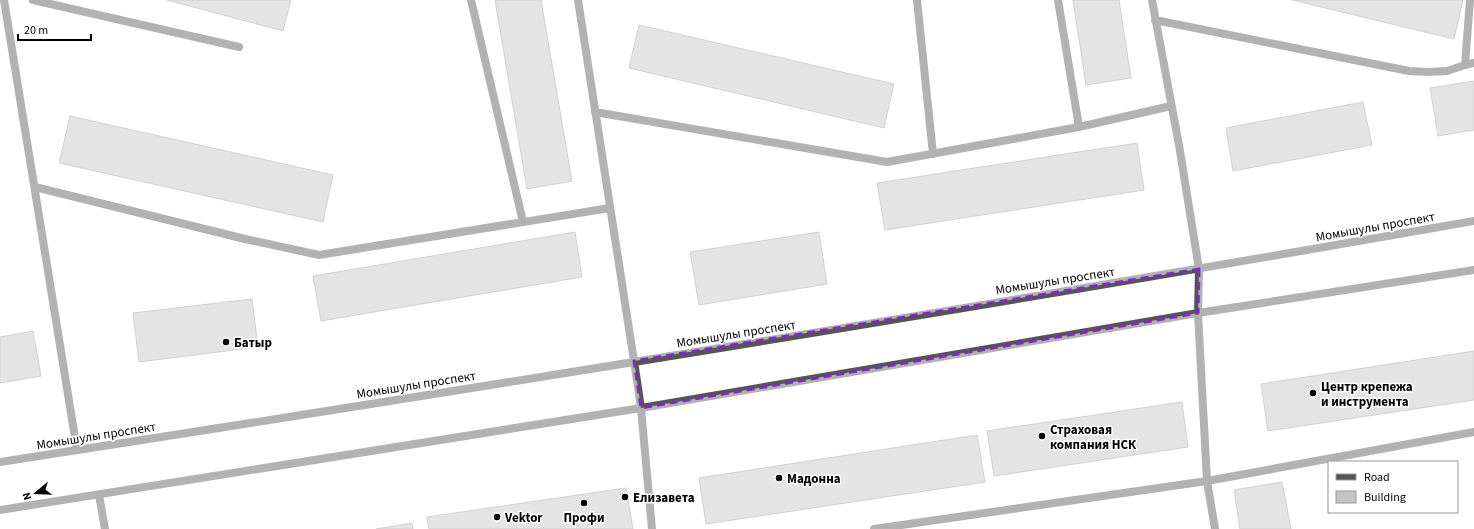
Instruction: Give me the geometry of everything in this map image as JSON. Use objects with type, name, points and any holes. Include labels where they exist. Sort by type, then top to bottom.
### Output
[{"type":"street","points":[[4,0],[78,450]]},
{"type":"street","points":[[33,0],[239,47]]},
{"type":"street","points":[[472,0],[523,222]]},
{"type":"street","points":[[578,0],[641,408],[652,529]]},
{"type":"street","points":[[917,0],[933,154]]},
{"type":"street","points":[[1058,0],[1079,127]]},
{"type":"street","points":[[1152,0],[1199,269],[1198,313],[1207,481],[1214,529]]},
{"type":"street","points":[[1465,65],[1470,0]]},
{"type":"street","points":[[1155,20],[1409,70],[1428,72],[1447,71],[1474,63]]},
{"type":"street","points":[[595,112],[886,162],[1079,127],[1171,106]]},
{"type":"street","points":[[35,187],[245,239],[319,255],[610,208]]},
{"type":"street","name":"Момышулы проспект","points":[[0,462],[634,362],[1199,269],[1474,221]]},
{"type":"street","points":[[0,510],[641,408],[1198,313],[1474,270]]},
{"type":"street","points":[[874,529],[1207,481],[1474,432]]},
{"type":"street","points":[[99,495],[106,529]]},
{"type":"highlighted area","points":[[1199,269],[1198,313],[641,408],[634,361]]},
{"type":"building","points":[[167,0],[291,0],[283,31]]},
{"type":"building","points":[[495,0],[541,0],[572,181],[527,189]]},
{"type":"building","points":[[1073,0],[1119,0],[1131,78],[1086,85]]},
{"type":"building","points":[[1292,0],[1463,0],[1454,39]]},
{"type":"building","points":[[639,25],[894,84],[884,128],[629,68]]},
{"type":"building","points":[[1474,81],[1474,130],[1438,136],[1430,88]]},
{"type":"building","points":[[1363,102],[1372,145],[1233,171],[1226,128]]},
{"type":"building","points":[[70,116],[333,175],[323,222],[59,163]]},
{"type":"building","points":[[1137,143],[1144,190],[885,230],[877,183]]},
{"type":"building","points":[[575,232],[582,277],[321,321],[313,276]]},
{"type":"building","points":[[819,232],[827,284],[699,305],[690,252]]},
{"type":"building","points":[[252,299],[258,347],[139,362],[133,313]]},
{"type":"building","points":[[33,331],[41,376],[0,383],[0,337]]},
{"type":"building","points":[[1474,351],[1474,400],[1268,431],[1261,384]]},
{"type":"building","points":[[1182,402],[1188,447],[994,476],[987,431]]},
{"type":"building","points":[[977,435],[985,482],[706,524],[699,478]]},
{"type":"building","points":[[1282,482],[1291,529],[1240,529],[1234,490]]},
{"type":"building","points":[[626,488],[633,529],[429,529],[427,517]]},
{"type":"building","points":[[412,523],[413,529],[376,529]]},
{"type":"place","name":"Батыр","points":[[226,342]]},
{"type":"place","name":"Центр крепежа и инструмента","points":[[1313,393]]},
{"type":"place","name":"Страховая компания НСК","points":[[1042,436]]},
{"type":"place","name":"Мадонна","points":[[779,478]]},
{"type":"place","name":"Елизавета","points":[[625,497]]},
{"type":"place","name":"Профи","points":[[584,503]]},
{"type":"place","name":"Vektor","points":[[497,517]]}]
